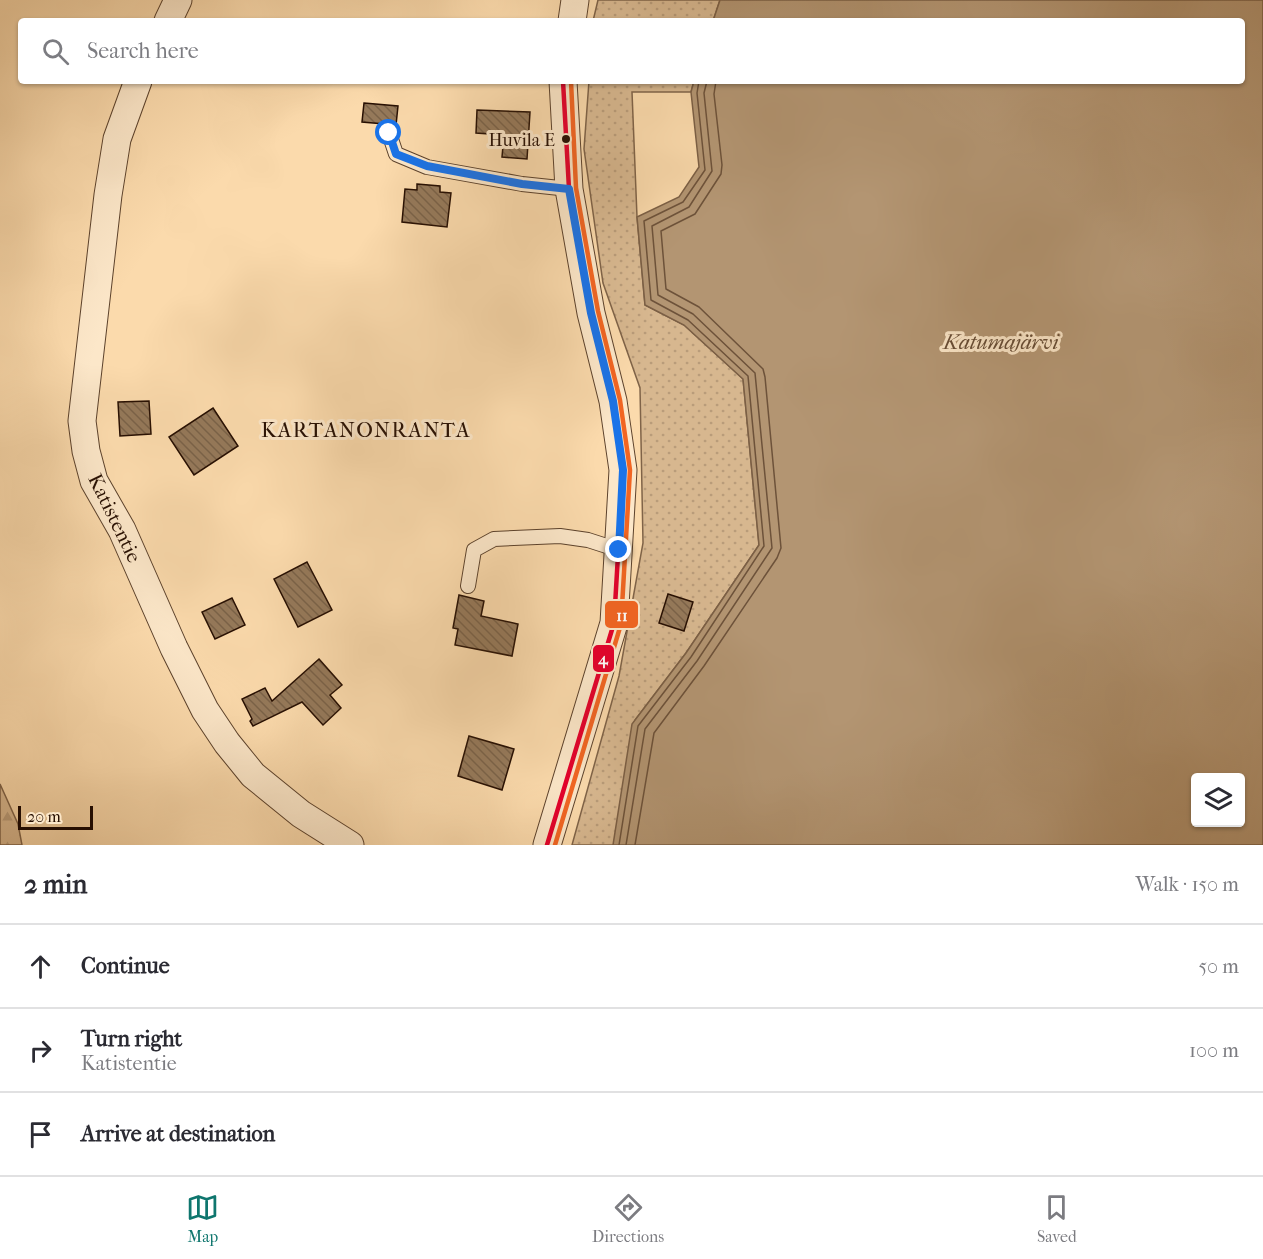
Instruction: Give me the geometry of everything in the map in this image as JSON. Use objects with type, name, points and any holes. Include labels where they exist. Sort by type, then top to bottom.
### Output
[{"type":"street","points":[[169,18],[178,0]]},
{"type":"street","points":[[572,18],[575,0]]},
{"type":"street","name":"Katistentie","points":[[137,84],[117,139],[108,195],[82,421],[86,451],[94,480],[122,530],[174,648],[205,710],[227,743],[254,775],[301,814],[350,845]]},
{"type":"street","points":[[547,845],[614,623],[623,470],[613,401],[591,313],[569,189],[563,84]]},
{"type":"lane","points":[[389,133],[396,154],[427,166],[522,184],[569,189]]},
{"type":"lane","points":[[468,586],[474,550],[494,538],[560,536],[588,540],[619,550]]},
{"type":"green space","points":[[598,0],[720,0],[714,18],[594,18]]},
{"type":"green space","points":[[589,84],[693,84],[691,92],[632,92],[637,217],[645,305],[684,325],[743,379],[759,545],[686,653],[635,720],[614,845],[572,845],[619,676],[643,543],[640,388],[603,283],[584,149]]},
{"type":"green space","points":[[0,784],[18,824],[22,845],[0,845]]},
{"type":"water","name":"Katumajärvi","points":[[720,0],[1263,0],[1263,845],[613,845],[632,724],[686,653],[759,545],[743,379],[684,325],[645,305],[637,217],[679,197],[699,167],[691,92],[693,84],[1245,84],[1245,18],[714,18]]},
{"type":"building","points":[[364,103],[398,106],[396,125],[362,122]]},
{"type":"building","points":[[477,110],[530,112],[527,159],[502,157],[504,135],[476,133]]},
{"type":"building","points":[[417,184],[440,186],[440,192],[451,193],[447,227],[402,222],[405,189],[417,190]]},
{"type":"building","points":[[149,401],[151,434],[120,436],[118,402]]},
{"type":"building","points":[[213,408],[238,446],[194,475],[169,437]]},
{"type":"building","points":[[307,562],[332,610],[298,627],[274,579]]},
{"type":"building","points":[[668,594],[693,602],[684,631],[659,623]]},
{"type":"building","points":[[459,595],[484,601],[481,616],[518,624],[512,656],[455,645],[458,629],[453,628]]},
{"type":"building","points":[[232,598],[245,625],[215,639],[202,612]]},
{"type":"building","points":[[319,659],[342,685],[330,695],[341,708],[323,725],[302,702],[253,726],[242,699],[265,688],[272,701]]},
{"type":"building","points":[[469,736],[514,749],[502,790],[458,776]]},
{"type":"transit line","name":"4","points":[[547,845],[614,623],[623,470],[613,401],[591,313],[569,189],[563,84]]},
{"type":"transit line","name":"11","points":[[555,845],[621,624],[630,470],[620,400],[598,311],[576,188],[571,84]]},
{"type":"place","name":"Huvila E","points":[[566,139]]},
{"type":"district","name":"KARTANONRANTA","points":[[366,430]]},
{"type":"route","points":[[389,133],[396,154],[427,166],[522,184],[569,189],[591,313],[613,401],[623,470],[619,550]]}]
